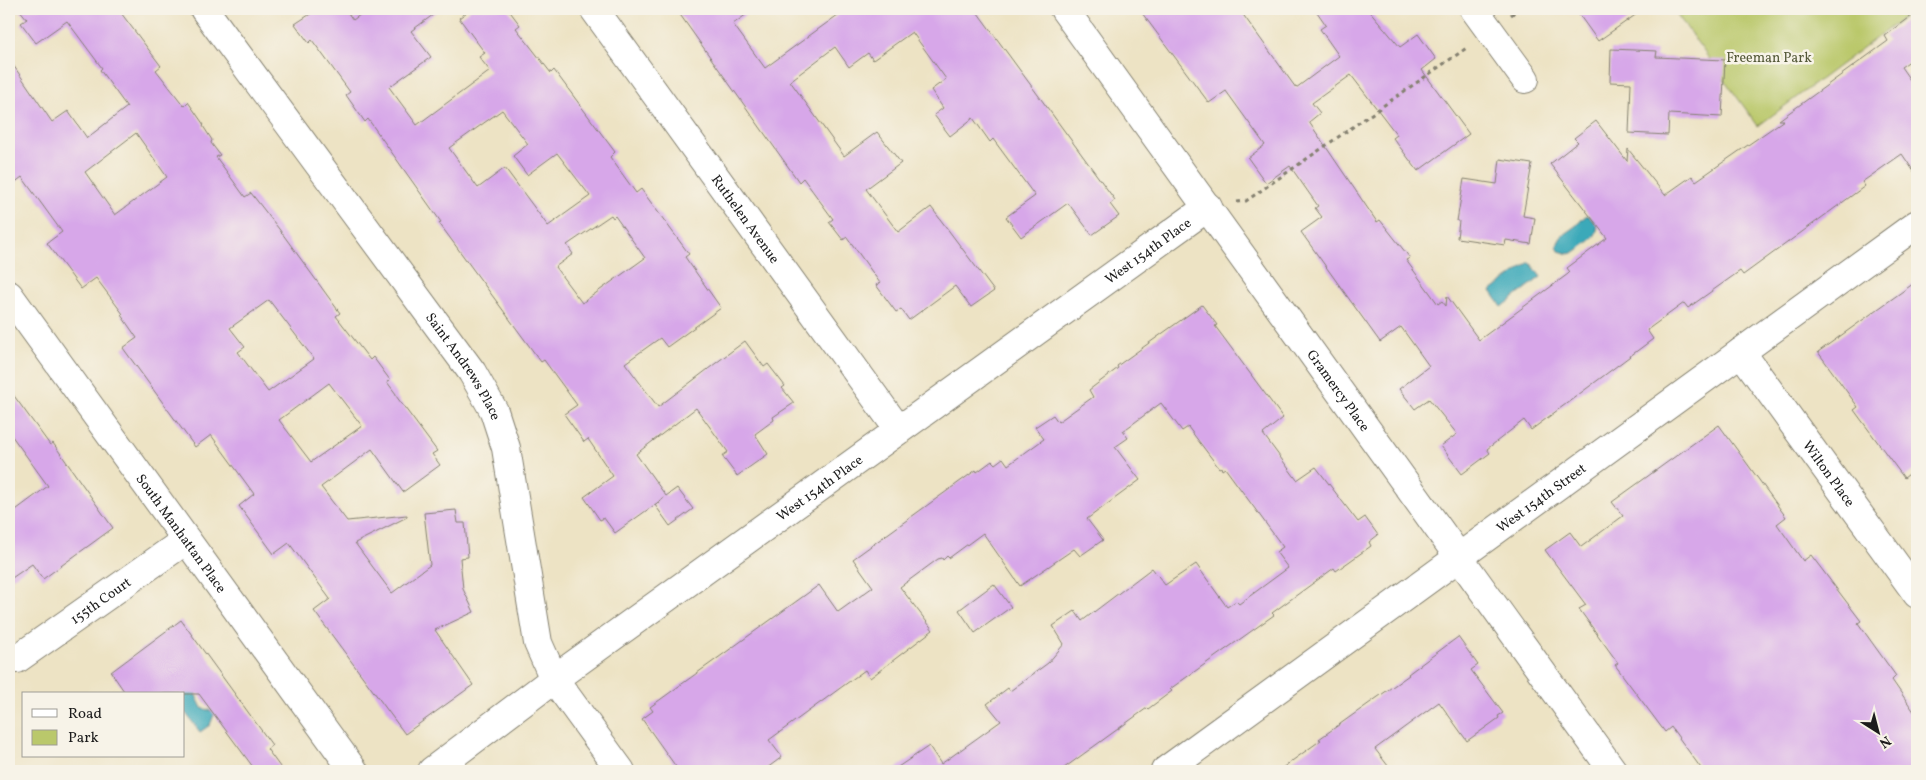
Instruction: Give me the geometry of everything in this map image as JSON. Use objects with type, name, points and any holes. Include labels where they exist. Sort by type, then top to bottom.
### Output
[{"type":"street","name":"Saint Andrews Place","points":[[204,9],[472,372],[494,410],[506,448],[538,643],[554,679],[621,771]]},
{"type":"street","name":"Ruthelen Avenue","points":[[594,9],[898,429]]},
{"type":"street","name":"Gramercy Place","points":[[1064,9],[1613,771]]},
{"type":"street","points":[[1474,9],[1525,79]]},
{"type":"street","name":"West 154th Place","points":[[432,771],[554,679],[1208,207]]},
{"type":"street","name":"West 154th Street","points":[[1165,771],[1917,224]]},
{"type":"street","name":"South Manhattan Place","points":[[9,295],[354,771]]},
{"type":"street","name":"Wilton Place","points":[[1741,352],[1917,594]]},
{"type":"street","name":"155th Court","points":[[17,660],[186,540]]},
{"type":"path","points":[[1208,207],[1246,201],[1490,31],[1518,9]]},
{"type":"green space","name":"Freeman Park","points":[[1673,9],[1915,9],[1758,126]]},
{"type":"water","points":[[1587,215],[1597,224],[1596,233],[1593,237],[1573,253],[1569,254],[1559,251],[1558,242]]},
{"type":"water","points":[[1530,262],[1541,277],[1502,307],[1491,291]]},
{"type":"water","points":[[193,689],[202,708],[215,712],[210,725],[200,732],[185,712],[185,695]]},
{"type":"building","points":[[19,9],[118,9],[161,66],[156,70],[184,106],[188,102],[204,125],[212,140],[211,143],[220,155],[216,157],[245,197],[251,193],[279,229],[340,313],[336,316],[370,360],[373,357],[390,380],[387,382],[396,396],[437,451],[432,454],[440,465],[403,492],[372,449],[321,487],[347,521],[407,515],[407,517],[355,543],[392,593],[430,565],[424,513],[456,510],[458,523],[465,523],[468,557],[460,558],[463,589],[474,612],[435,630],[473,685],[405,734],[314,611],[330,599],[289,543],[274,554],[239,506],[254,494],[211,435],[195,447],[123,348],[137,338],[121,315],[123,314],[96,278],[81,289],[47,243],[62,232],[22,177],[9,187],[9,59],[52,122],[68,111],[87,138],[127,107],[100,70],[102,68],[67,21],[36,43],[21,23],[27,19]],"holes":[[[136,133],[167,177],[115,215],[85,172]],[[269,300],[314,359],[268,392],[238,352],[245,347],[230,328]],[[329,383],[362,426],[311,462],[279,420]]]},
{"type":"building","points":[[318,9],[345,9],[353,20],[368,9],[441,9],[411,31],[431,57],[389,87],[417,125],[490,71],[479,57],[485,53],[459,18],[471,9],[508,9],[520,25],[516,28],[551,73],[554,70],[615,152],[610,157],[636,193],[641,189],[689,254],[685,257],[721,308],[667,347],[660,338],[625,363],[658,407],[745,341],[764,367],[768,364],[785,386],[782,388],[794,403],[773,417],[774,420],[755,434],[768,454],[737,476],[722,456],[728,452],[696,408],[636,454],[666,496],[677,488],[693,509],[670,526],[655,505],[664,498],[615,533],[604,518],[600,520],[584,497],[613,476],[588,439],[584,442],[564,414],[577,405],[544,360],[541,362],[439,223],[441,222],[368,119],[365,122],[346,95],[350,92],[312,40],[309,43],[295,24]],"holes":[[[502,110],[528,144],[513,156],[527,175],[557,153],[590,196],[548,226],[505,168],[478,188],[449,148]],[[611,215],[613,218],[615,216],[645,258],[582,303],[555,267],[573,254],[567,245]]]},
{"type":"building","points":[[676,9],[754,9],[733,24],[765,68],[846,9],[975,9],[1115,200],[1110,204],[1119,216],[1092,235],[1068,203],[1021,237],[1006,217],[1035,196],[993,139],[990,142],[973,118],[950,136],[934,115],[943,108],[931,90],[946,79],[912,32],[873,60],[868,53],[849,67],[835,47],[790,81],[844,156],[877,132],[901,163],[866,189],[898,232],[931,207],[994,291],[971,307],[955,286],[909,320],[901,309],[896,312],[876,285],[880,283],[847,237],[843,240],[829,222],[833,219],[803,178],[799,182]]},
{"type":"building","points":[[1139,9],[1239,9],[1296,88],[1339,56],[1320,29],[1326,25],[1315,9],[1368,9],[1400,47],[1418,34],[1436,59],[1422,70],[1469,134],[1418,171],[1393,138],[1397,135],[1351,75],[1312,103],[1320,113],[1309,122],[1377,222],[1380,220],[1410,258],[1406,260],[1438,304],[1442,301],[1446,306],[1447,296],[1479,340],[1568,274],[1570,272],[1567,268],[1607,238],[1550,164],[1578,142],[1574,138],[1596,121],[1627,161],[1628,149],[1665,195],[1692,176],[1696,181],[1784,120],[1779,120],[1888,41],[1885,36],[1917,12],[1917,56],[1901,67],[1917,90],[1917,176],[1902,154],[1862,182],[1865,186],[1743,275],[1740,271],[1688,308],[1684,303],[1647,330],[1653,339],[1531,430],[1524,420],[1487,449],[1490,453],[1462,474],[1441,446],[1457,434],[1429,399],[1415,409],[1399,389],[1429,366],[1401,327],[1380,342],[1301,232],[1322,217],[1315,208],[1318,206],[1290,166],[1266,183],[1248,158],[1265,145],[1226,91],[1209,103]]},
{"type":"building","points":[[1575,9],[1644,9],[1598,41]]},
{"type":"building","points":[[1611,49],[1657,51],[1656,57],[1725,60],[1722,117],[1669,114],[1668,135],[1629,133],[1631,83],[1610,82]]},
{"type":"building","points":[[1500,159],[1532,164],[1523,216],[1535,218],[1531,244],[1506,240],[1505,245],[1457,238],[1459,221],[1457,221],[1464,179],[1497,184]]},
{"type":"building","points":[[1917,281],[1917,468],[1904,478],[1854,410],[1858,407],[1818,352]]},
{"type":"building","points":[[1202,305],[1217,325],[1215,326],[1283,418],[1263,434],[1297,480],[1316,467],[1358,522],[1365,517],[1378,535],[1369,542],[1371,546],[1336,571],[1334,568],[1272,613],[1274,615],[1170,689],[1172,691],[1148,709],[1060,771],[892,771],[929,746],[941,764],[1001,721],[987,704],[1008,688],[1010,691],[1048,663],[1064,644],[1053,626],[1075,611],[1082,621],[1152,568],[1165,585],[1196,564],[1227,607],[1236,601],[1239,604],[1288,568],[1276,552],[1283,547],[1225,468],[1222,470],[1221,467],[1219,468],[1188,427],[1182,431],[1161,403],[1123,431],[1128,438],[1115,447],[1140,480],[1087,519],[1103,540],[1080,556],[1074,549],[1020,586],[983,533],[949,558],[947,556],[943,560],[942,558],[938,559],[900,587],[933,630],[870,678],[865,670],[769,740],[782,757],[763,771],[679,771],[642,719],[653,711],[650,707],[819,585],[838,612],[873,587],[853,559],[976,470],[977,472],[992,461],[995,464],[1003,458],[1008,465],[1044,439],[1035,427],[1053,415],[1058,422],[1093,397],[1089,390],[1118,368],[1117,366]]},
{"type":"building","points":[[9,389],[50,445],[53,443],[113,528],[43,579],[32,564],[9,580],[9,515],[48,486],[9,432]]},
{"type":"building","points":[[1719,425],[1786,517],[1777,524],[1803,561],[1811,555],[1861,621],[1858,623],[1896,676],[1892,680],[1917,716],[1917,771],[1703,771],[1671,727],[1665,732],[1615,665],[1618,663],[1579,609],[1586,605],[1545,550],[1570,532],[1581,547],[1623,516],[1612,502]]},
{"type":"building","points":[[994,584],[1011,607],[975,633],[959,610]]},
{"type":"building","points":[[181,620],[272,745],[267,749],[283,771],[256,771],[199,694],[185,694],[185,692],[125,692],[111,672]]},
{"type":"building","points":[[1458,637],[1478,665],[1471,670],[1503,713],[1498,716],[1499,718],[1467,741],[1439,702],[1375,749],[1392,771],[1278,771],[1321,740],[1319,739],[1409,675]]}]
